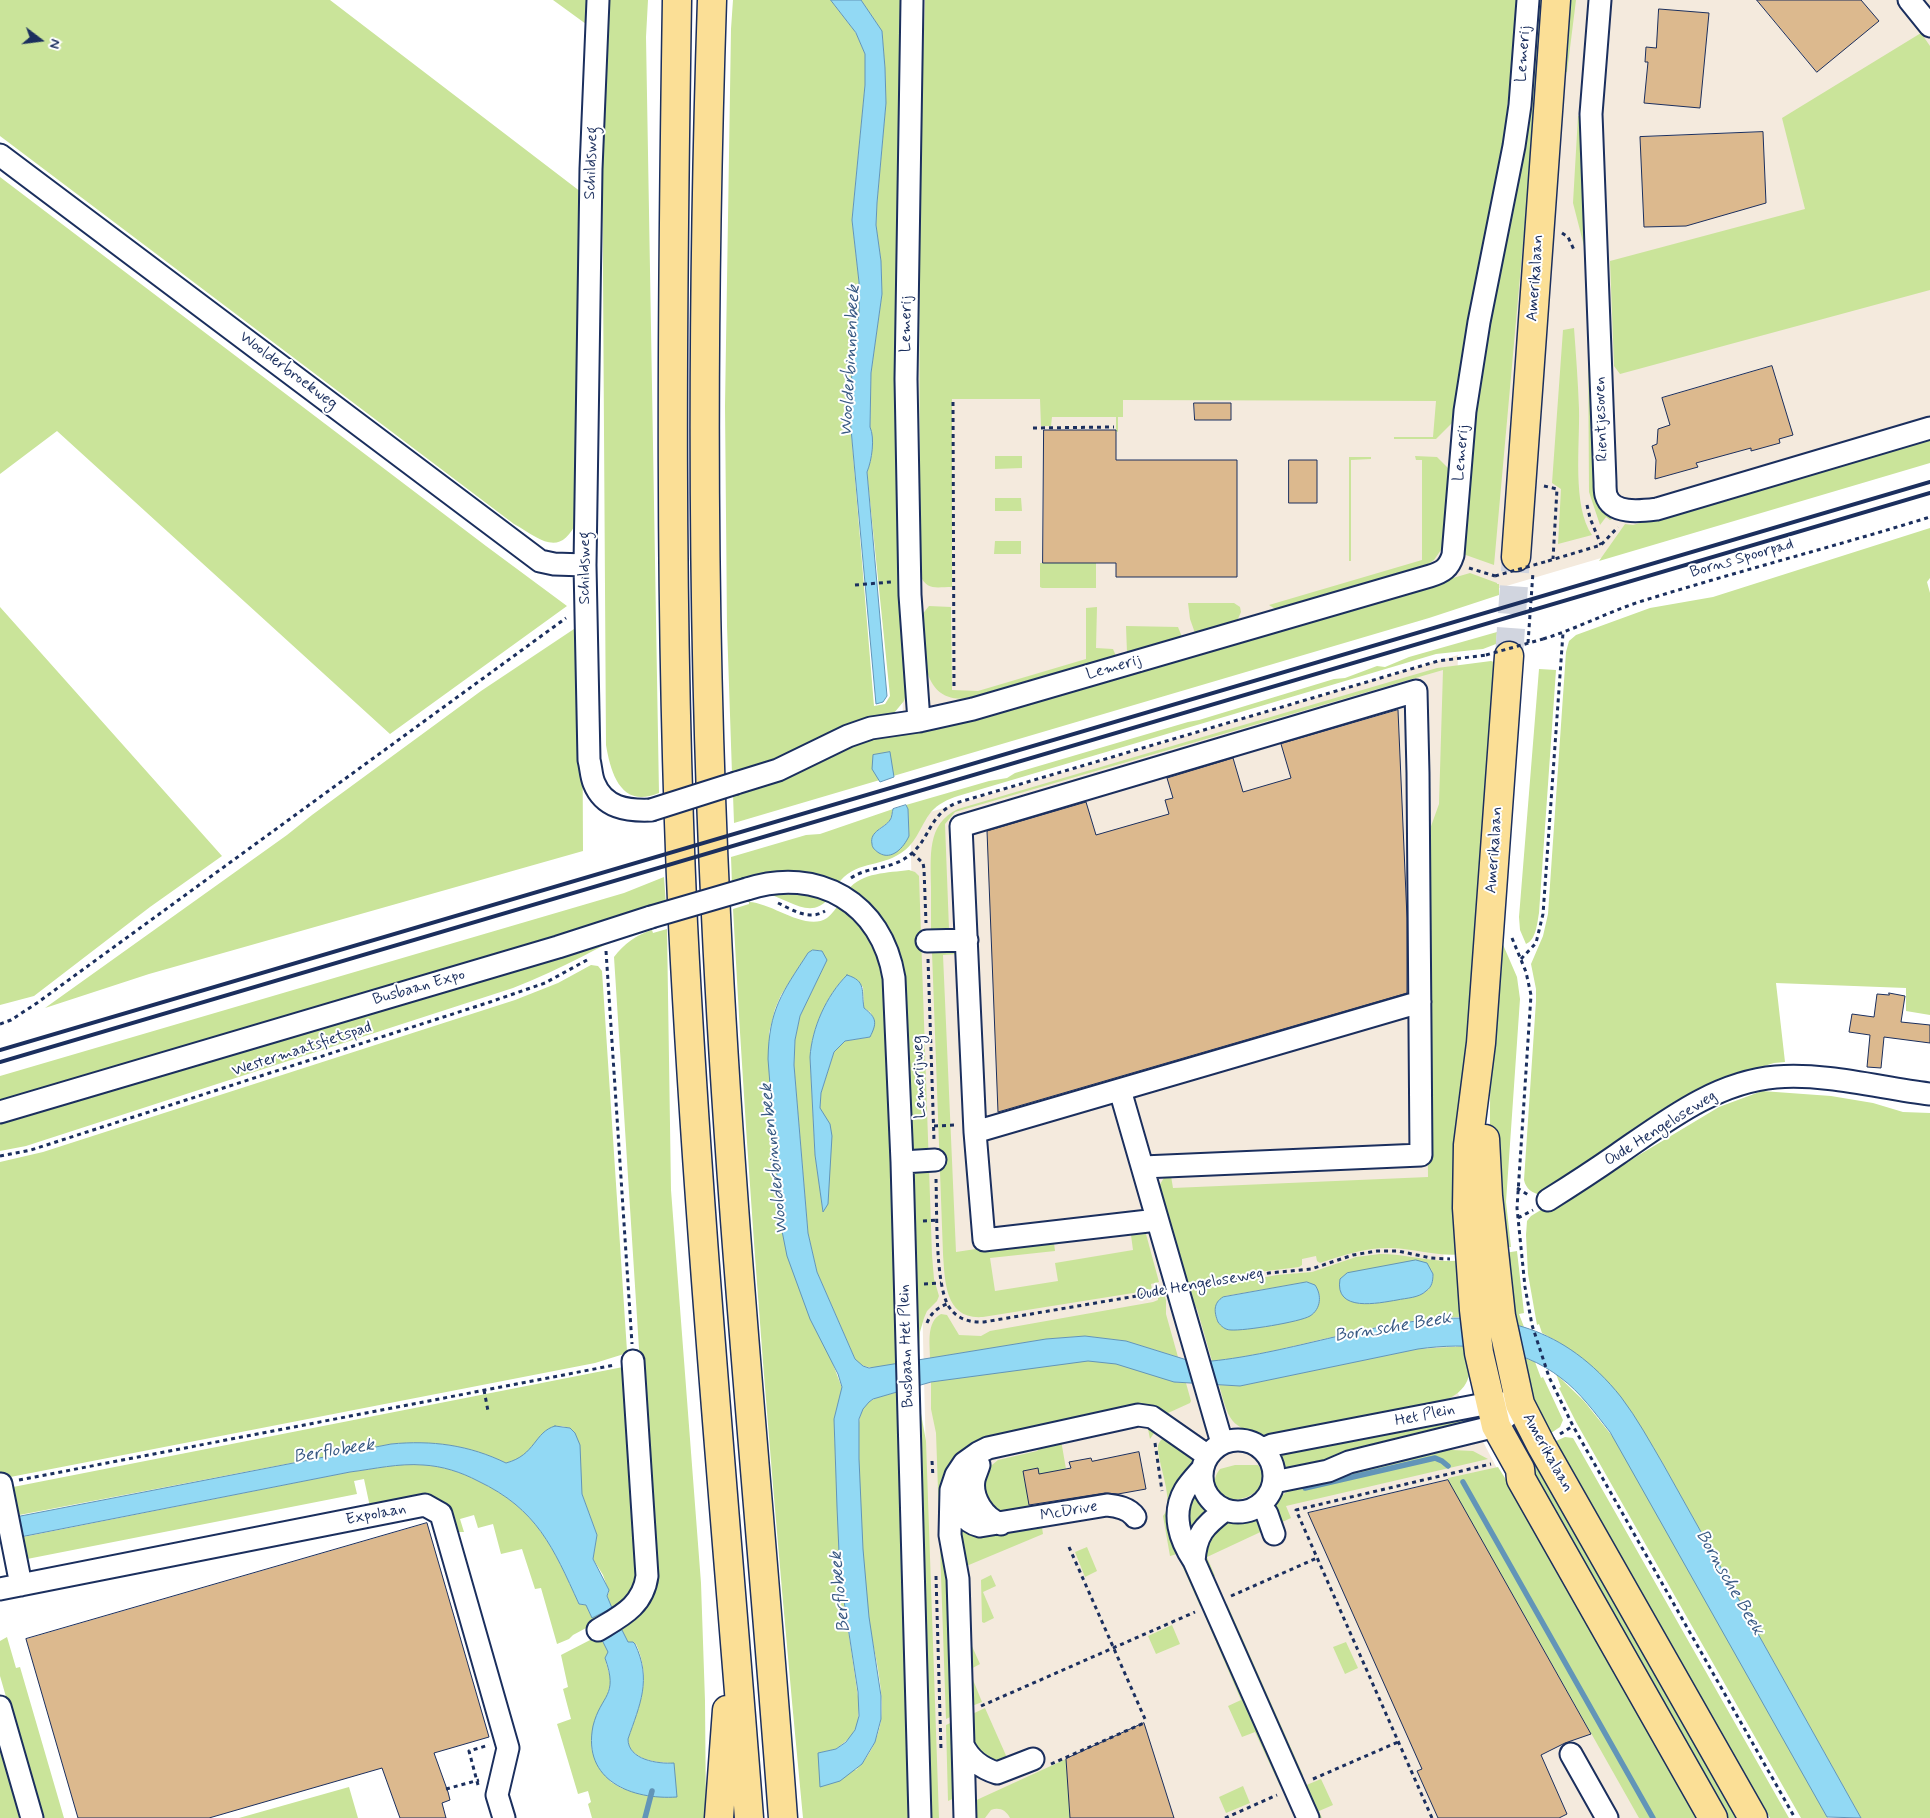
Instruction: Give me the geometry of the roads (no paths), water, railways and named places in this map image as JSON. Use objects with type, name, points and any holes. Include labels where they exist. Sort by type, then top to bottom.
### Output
[{"type":"main road","points":[[676,0],[672,353],[678,763],[682,876],[709,1336],[733,1614],[748,1818]]},
{"type":"main road","points":[[712,0],[707,146],[705,370],[705,570],[709,766],[724,1073],[784,1818]]},
{"type":"main road","name":"Amerikalaan","points":[[1516,557],[1556,0]]},
{"type":"main road","name":"Amerikalaan","points":[[1497,656],[1481,1043],[1487,1187],[1501,1316],[1520,1404],[1753,1818]]},
{"type":"main road","name":"Amerikalaan","points":[[1481,1043],[1468,1145],[1468,1223],[1479,1353],[1493,1414],[1520,1469],[1521,1479],[1713,1818]]},
{"type":"main road","points":[[719,1818],[733,1614]]},
{"type":"street","name":"Schildsweg","points":[[598,0],[591,169],[585,566],[589,760],[594,783],[604,799],[612,805],[622,809],[651,810],[778,770],[856,733],[871,728],[919,721]]},
{"type":"street","name":"Lemerij","points":[[912,0],[906,378],[910,595],[919,721],[973,709],[1430,576],[1442,572],[1450,565],[1453,555],[1465,411],[1479,322],[1520,105],[1528,0]]},
{"type":"street","name":"Rientjesoven","points":[[1600,0],[1591,114],[1605,482],[1606,496],[1611,503],[1623,510],[1638,512],[1656,509],[1930,428]]},
{"type":"street","points":[[1909,0],[1930,26]]},
{"type":"street","name":"Woolderbroekweg","points":[[0,155],[540,561],[585,566]]},
{"type":"street","points":[[1143,1167],[1421,1155],[1416,691],[961,826],[974,1132],[984,1240],[1157,1220]]},
{"type":"street","name":"Busbaan Expo","points":[[0,1112],[771,882],[796,881],[839,893]]},
{"type":"street","name":"Busbaan Het Plein","points":[[839,893],[855,906],[881,935],[892,963],[894,978],[902,1162],[920,1818]]},
{"type":"street","points":[[927,941],[967,940]]},
{"type":"street","points":[[974,1132],[1420,1002]]},
{"type":"street","name":"Oude Hengeloseweg","points":[[1548,1200],[1684,1110],[1732,1086],[1775,1077],[1822,1078],[1930,1094]]},
{"type":"street","points":[[1120,1090],[1207,1391],[1211,1456],[1203,1484],[1207,1495],[1215,1504],[1225,1510],[1243,1512],[1260,1505],[1271,1492],[1274,1482],[1272,1462],[1263,1449],[1245,1440],[1233,1440],[1211,1456],[1184,1492],[1179,1513],[1181,1536],[1185,1547],[1194,1561],[1308,1818]]},
{"type":"street","points":[[902,1162],[935,1160]]},
{"type":"street","points":[[598,1630],[631,1609],[644,1590],[647,1576],[633,1361]]},
{"type":"street","name":"Het Plein","points":[[1274,1482],[1328,1471],[1349,1462],[1460,1435],[1493,1414],[1520,1404]]},
{"type":"street","name":"Het Plein","points":[[1263,1449],[1272,1445],[1493,1414]]},
{"type":"street","points":[[965,1818],[958,1579],[950,1535],[952,1484],[964,1463],[988,1448],[1138,1415],[1152,1417],[1211,1456]]},
{"type":"street","name":"McDrive","points":[[1044,1435],[1032,1448],[987,1458],[969,1473],[960,1485],[958,1495],[958,1506],[965,1517],[975,1525],[983,1526],[1106,1505],[1126,1510],[1134,1517]]},
{"type":"street","name":"Het Plein","points":[[1460,1435],[1475,1439],[1496,1449],[1508,1470],[1521,1479]]},
{"type":"street","points":[[2,1484],[21,1585]]},
{"type":"street","name":"Expolaan","points":[[0,1589],[425,1505],[441,1514],[508,1748],[497,1796],[504,1818]]},
{"type":"street","points":[[1260,1505],[1267,1514],[1274,1534]]},
{"type":"street","points":[[1194,1561],[1196,1545],[1203,1530],[1208,1523],[1225,1510]]},
{"type":"street","points":[[0,1707],[32,1818]]},
{"type":"street","points":[[963,1745],[968,1756],[997,1774],[1033,1759]]},
{"type":"street","points":[[1571,1754],[1601,1816]]},
{"type":"water","points":[[831,0],[861,0],[882,31],[885,68],[886,103],[876,225],[881,261],[882,294],[871,373],[870,427],[873,443],[867,472],[887,696],[883,702],[876,704],[850,418],[853,344],[859,314],[859,282],[852,220],[865,85],[865,54],[856,33]]},
{"type":"water","points":[[890,752],[894,777],[880,782],[872,769],[873,755]]},
{"type":"water","points":[[906,805],[908,809],[909,836],[907,840],[893,854],[884,855],[879,853],[872,845],[873,836],[888,823],[893,809]]},
{"type":"water","name":"Bornsche Beek","points":[[813,950],[822,951],[827,960],[800,1016],[795,1040],[794,1065],[808,1233],[817,1272],[855,1359],[863,1366],[869,1368],[1046,1339],[1085,1336],[1126,1341],[1187,1360],[1212,1361],[1266,1352],[1375,1328],[1428,1320],[1479,1319],[1529,1329],[1577,1354],[1621,1397],[1632,1413],[1663,1464],[1861,1818],[1827,1817],[1610,1432],[1587,1403],[1561,1378],[1545,1367],[1528,1359],[1493,1349],[1456,1346],[1418,1349],[1240,1386],[1174,1382],[1116,1364],[1088,1361],[931,1382],[873,1399],[863,1409],[859,1419],[859,1459],[863,1549],[869,1617],[881,1696],[881,1719],[875,1742],[862,1764],[840,1781],[820,1787],[818,1753],[836,1749],[846,1742],[855,1730],[859,1716],[858,1692],[840,1575],[834,1419],[842,1387],[838,1374],[810,1319],[787,1256],[781,1226],[768,1059],[774,1014],[791,979],[808,953]]},
{"type":"water","points":[[847,975],[858,980],[862,987],[864,1008],[871,1015],[875,1024],[870,1037],[845,1041],[834,1052],[821,1093],[820,1108],[830,1124],[832,1136],[828,1204],[823,1212],[815,1155],[811,1046],[821,1013],[839,983]]},
{"type":"water","points":[[1416,1260],[1427,1263],[1433,1274],[1431,1286],[1420,1295],[1369,1304],[1351,1301],[1344,1297],[1340,1290],[1340,1279],[1347,1273]]},
{"type":"water","points":[[1307,1282],[1315,1285],[1319,1293],[1318,1306],[1310,1316],[1259,1328],[1238,1330],[1227,1329],[1218,1322],[1215,1308],[1217,1302],[1223,1297]]},
{"type":"water","points":[[555,1426],[570,1428],[575,1433],[580,1445],[582,1494],[597,1535],[593,1559],[609,1590],[607,1596],[612,1608],[592,1618],[586,1605],[579,1604],[551,1547],[529,1517],[498,1492],[478,1481],[451,1470],[430,1466],[396,1466],[350,1472],[0,1541],[0,1520],[391,1444],[421,1443],[450,1445],[478,1452],[506,1463],[523,1455],[543,1433]]},
{"type":"water","points":[[622,1630],[628,1642],[635,1644],[643,1669],[640,1703],[628,1739],[629,1746],[633,1752],[645,1759],[660,1763],[674,1763],[677,1797],[643,1795],[628,1790],[614,1783],[603,1773],[595,1761],[592,1745],[593,1726],[596,1715],[607,1695],[610,1681],[605,1658],[608,1652],[602,1640]]},
{"type":"waterway","points":[[1305,1488],[1435,1458],[1448,1466]]},
{"type":"waterway","points":[[1463,1482],[1653,1818]]},
{"type":"waterway","points":[[645,1818],[652,1791]]},
{"type":"tunnel","points":[[1509,656],[1516,557]]},
{"type":"railway","points":[[0,1050],[1930,482]]},
{"type":"railway","points":[[0,1062],[1930,493]]},
{"type":"water label","name":"Woolderbinnenbeek","points":[[851,361]]},
{"type":"water label","name":"Woolderbinnenbeek","points":[[775,1159]]},
{"type":"water label","name":"Berflobeek","points":[[334,1452]]},
{"type":"water label","name":"Berflobeek","points":[[841,1592]]}]
